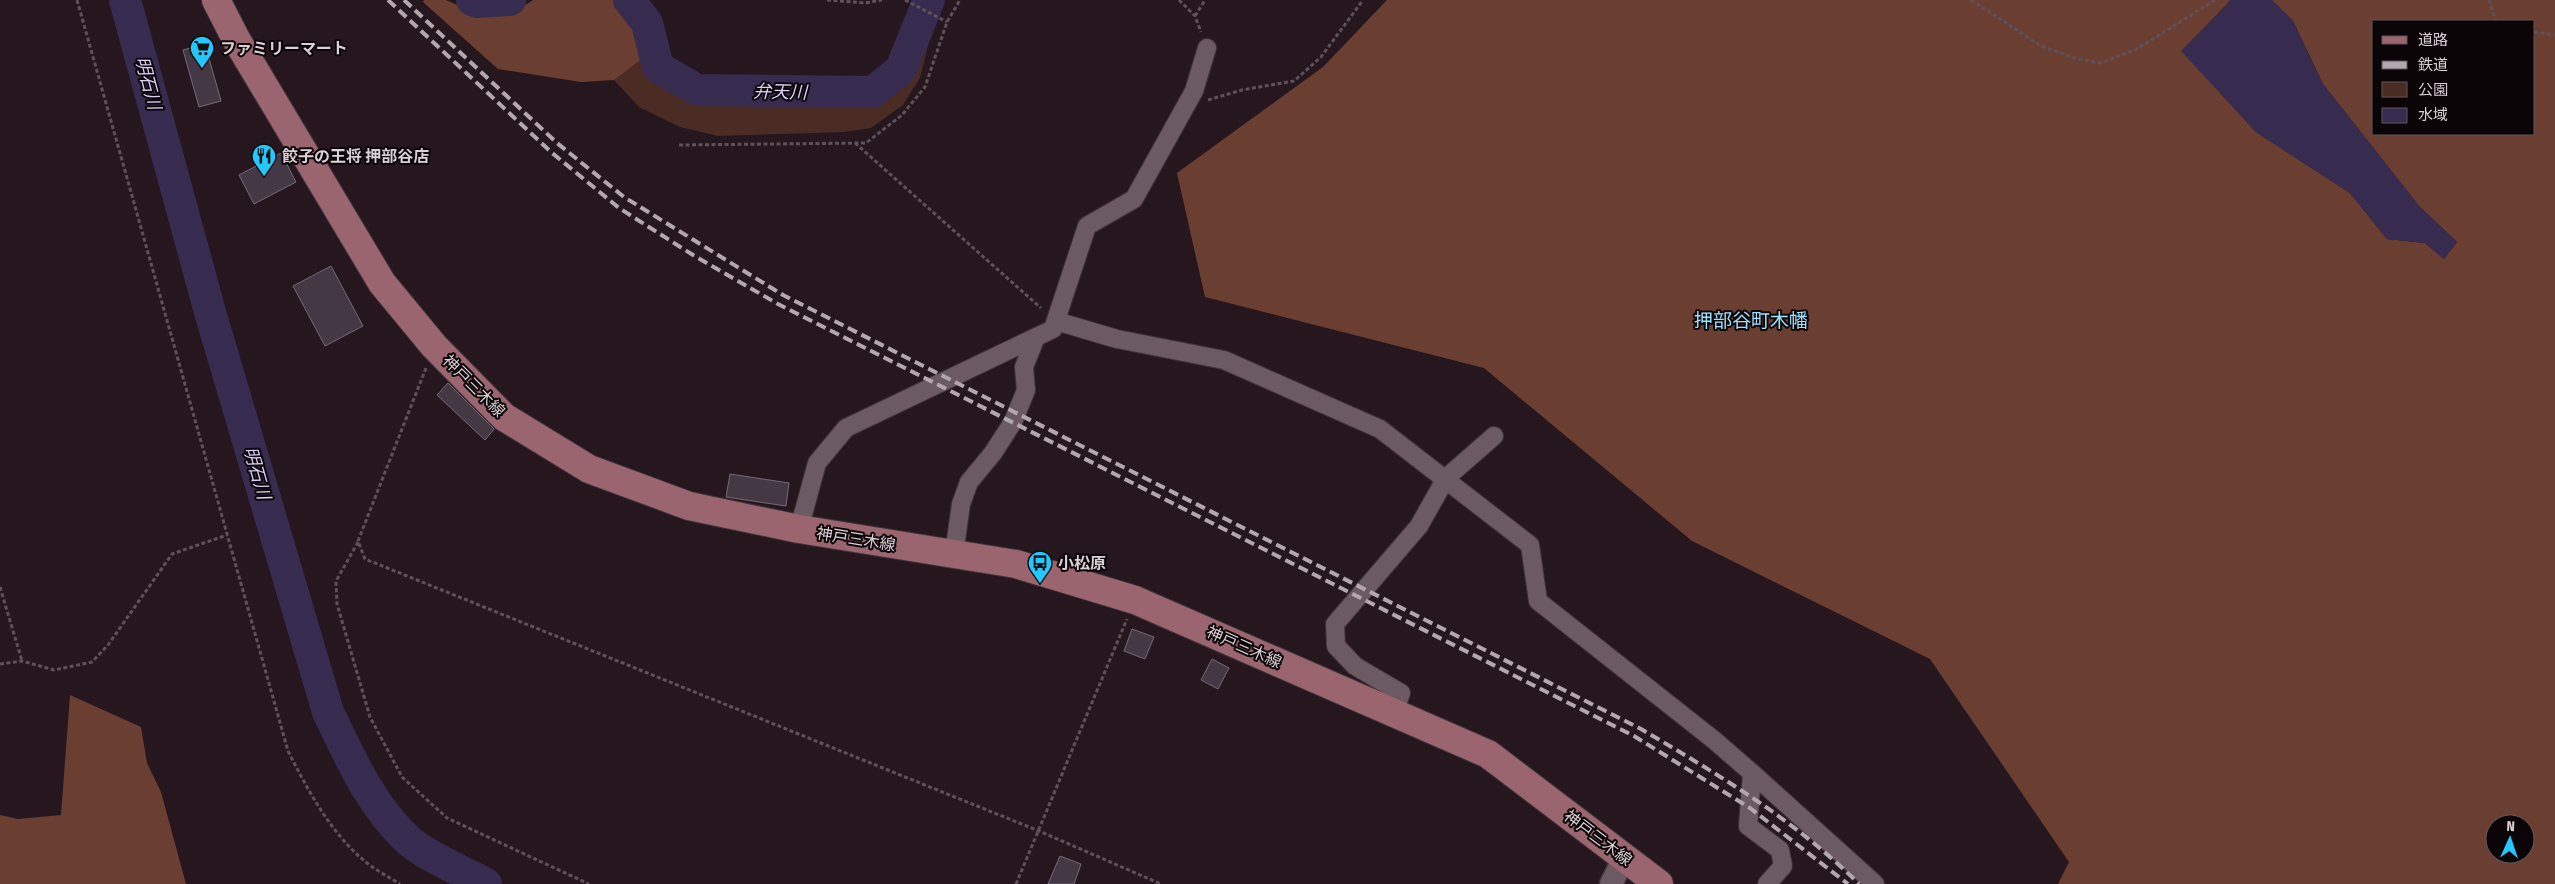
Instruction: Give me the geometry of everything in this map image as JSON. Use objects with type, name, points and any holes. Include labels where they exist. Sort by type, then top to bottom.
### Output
[{"type":"main road","name":"神戸三木線","points":[[216,0],[236,39],[382,282],[434,346],[504,417],[589,469],[689,506],[799,529],[1016,564],[1135,600],[1488,754],[1659,884]]},
{"type":"street","points":[[799,529],[818,463],[846,428],[1053,329],[1087,226],[1134,199],[1194,91],[1207,48]]},
{"type":"street","points":[[1056,321],[1116,339],[1224,360],[1380,429],[1446,478],[1530,545],[1538,600],[1714,740],[1875,884]]},
{"type":"street","points":[[954,554],[961,504],[969,482],[993,453],[1012,422],[1026,390],[1024,367],[1036,337]]},
{"type":"street","points":[[1394,713],[1400,693],[1355,666],[1336,646],[1335,624],[1419,526],[1446,478],[1494,436]]},
{"type":"street","points":[[1752,773],[1748,826],[1780,850],[1782,858],[1782,866],[1767,884]]},
{"type":"street","points":[[1610,884],[1624,858]]},
{"type":"path","points":[[77,0],[288,751],[311,795],[336,831],[367,864],[400,884]]},
{"type":"path","points":[[827,0],[865,3],[882,0]]},
{"type":"path","points":[[904,0],[947,22]]},
{"type":"path","points":[[678,144],[866,143],[902,116],[925,87],[947,22],[960,0]]},
{"type":"path","points":[[1179,0],[1195,16],[1207,48]]},
{"type":"path","points":[[1195,16],[1205,0]]},
{"type":"path","points":[[1187,103],[1294,81],[1321,56],[1363,0]]},
{"type":"path","points":[[1971,0],[2041,46],[2075,58],[2101,63],[2137,49],[2215,0]]},
{"type":"path","points":[[2489,0],[2496,20]]},
{"type":"path","points":[[2535,32],[2555,34]]},
{"type":"path","points":[[855,143],[1056,321]]},
{"type":"path","points":[[434,346],[358,541],[336,581],[337,604],[370,717],[402,777],[448,818],[589,884]]},
{"type":"path","points":[[0,664],[22,660],[54,670],[92,662],[108,645],[172,554],[227,535]]},
{"type":"path","points":[[358,541],[365,559],[1039,831],[1160,884]]},
{"type":"path","points":[[0,587],[22,660]]},
{"type":"path","points":[[1016,884],[1135,600]]},
{"type":"green space","points":[[925,19],[934,21],[920,78],[903,105],[871,128],[844,132],[718,136],[680,127],[639,107],[614,80],[645,57],[658,81],[715,103],[841,103],[886,91],[907,72]]},
{"type":"shaded area","points":[[424,0],[446,0],[480,15],[527,4],[533,0],[619,0],[636,20],[645,57],[614,80],[581,82],[498,69],[423,2]]},
{"type":"shaded area","points":[[1387,0],[2231,0],[2182,51],[2256,132],[2350,193],[2387,239],[2425,243],[2444,259],[2457,242],[2419,206],[2323,84],[2293,21],[2272,0],[2555,0],[2555,884],[2058,884],[2069,862],[1930,659],[1692,541],[1484,368],[1205,297],[1177,173],[1323,67]]},
{"type":"shaded area","points":[[70,695],[141,727],[147,763],[161,792],[186,884],[0,884],[0,815],[18,819],[61,815]]},
{"type":"water","points":[[2231,0],[2272,0],[2293,21],[2323,84],[2419,206],[2457,242],[2444,259],[2425,243],[2387,239],[2350,193],[2256,132],[2181,51]]},
{"type":"building","points":[[205,44],[221,101],[199,107],[183,50]]},
{"type":"building","points":[[281,153],[296,182],[254,204],[239,175]]},
{"type":"building","points":[[331,266],[363,326],[325,346],[293,286]]},
{"type":"building","points":[[448,383],[494,429],[485,440],[437,395]]},
{"type":"building","points":[[730,474],[789,483],[786,506],[726,497]]},
{"type":"building","points":[[1132,629],[1154,637],[1145,659],[1124,651]]},
{"type":"building","points":[[1212,659],[1229,668],[1218,689],[1201,680]]},
{"type":"building","points":[[1060,856],[1081,864],[1074,884],[1048,884]]},
{"type":"waterway","name":"明石川","points":[[125,0],[210,312],[328,712],[362,781],[383,813],[417,847],[486,884]]},
{"type":"waterway","name":"弁天川","points":[[472,0],[477,2],[510,0]]},
{"type":"waterway","name":"弁天川","points":[[629,0],[647,23],[658,67],[697,90],[873,92],[901,69],[929,0]]},
{"type":"railway","points":[[388,0],[551,152],[619,208],[693,255],[778,304],[1634,736],[1750,808],[1848,884]]},
{"type":"railway","points":[[404,0],[557,143],[624,197],[783,295],[1641,729],[1727,781],[1782,819],[1809,839],[1859,884]]},
{"type":"place","name":"ファミリーマート","points":[[202,69]]},
{"type":"place","name":"餃子の王将 押部谷店","points":[[264,177]]},
{"type":"place","name":"小松原","points":[[1040,584]]},
{"type":"district","name":"押部谷町木幡","points":[[1751,320]]}]
